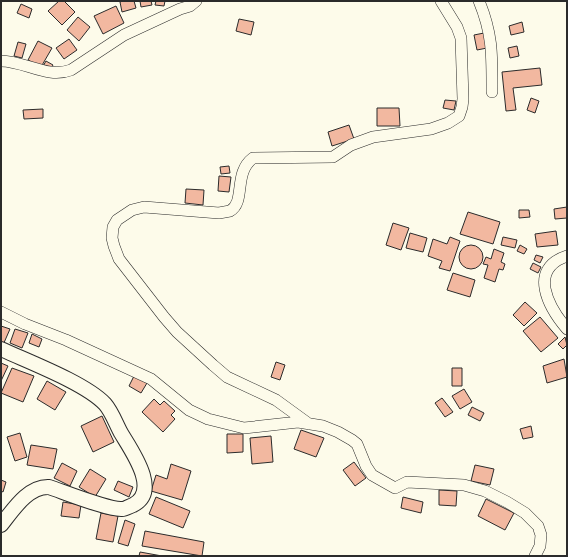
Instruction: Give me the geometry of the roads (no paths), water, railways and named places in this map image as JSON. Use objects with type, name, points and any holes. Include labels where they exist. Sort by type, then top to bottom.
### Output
[{"type":"street","points":[[1,61],[17,63],[53,74],[61,74],[71,70],[124,35],[180,9],[190,6],[196,1]]},
{"type":"street","points":[[309,424],[276,400],[227,377],[177,332],[119,259],[112,238],[113,227],[117,220],[124,214],[144,207],[219,213],[230,212],[238,203],[243,170],[248,162],[253,158],[333,157],[351,145],[374,137],[431,129],[448,123],[459,116],[462,107],[463,50],[457,27],[441,1]]},
{"type":"street","points":[[479,1],[485,17],[492,49],[492,92]]},
{"type":"street","points":[[567,256],[552,264],[547,271],[544,284],[545,296],[550,307],[567,329]]},
{"type":"street","points":[[1,312],[151,379],[189,410],[208,419],[244,428],[298,422],[324,426],[357,444],[366,466],[372,475],[395,488],[407,482],[464,485],[485,491],[525,513],[538,526],[541,535],[540,546],[535,556]]},
{"type":"street","points":[[1,349],[69,381],[94,395],[106,405],[139,464],[144,477],[144,487],[143,496],[138,502],[122,509],[42,487],[29,494],[1,525]]}]
